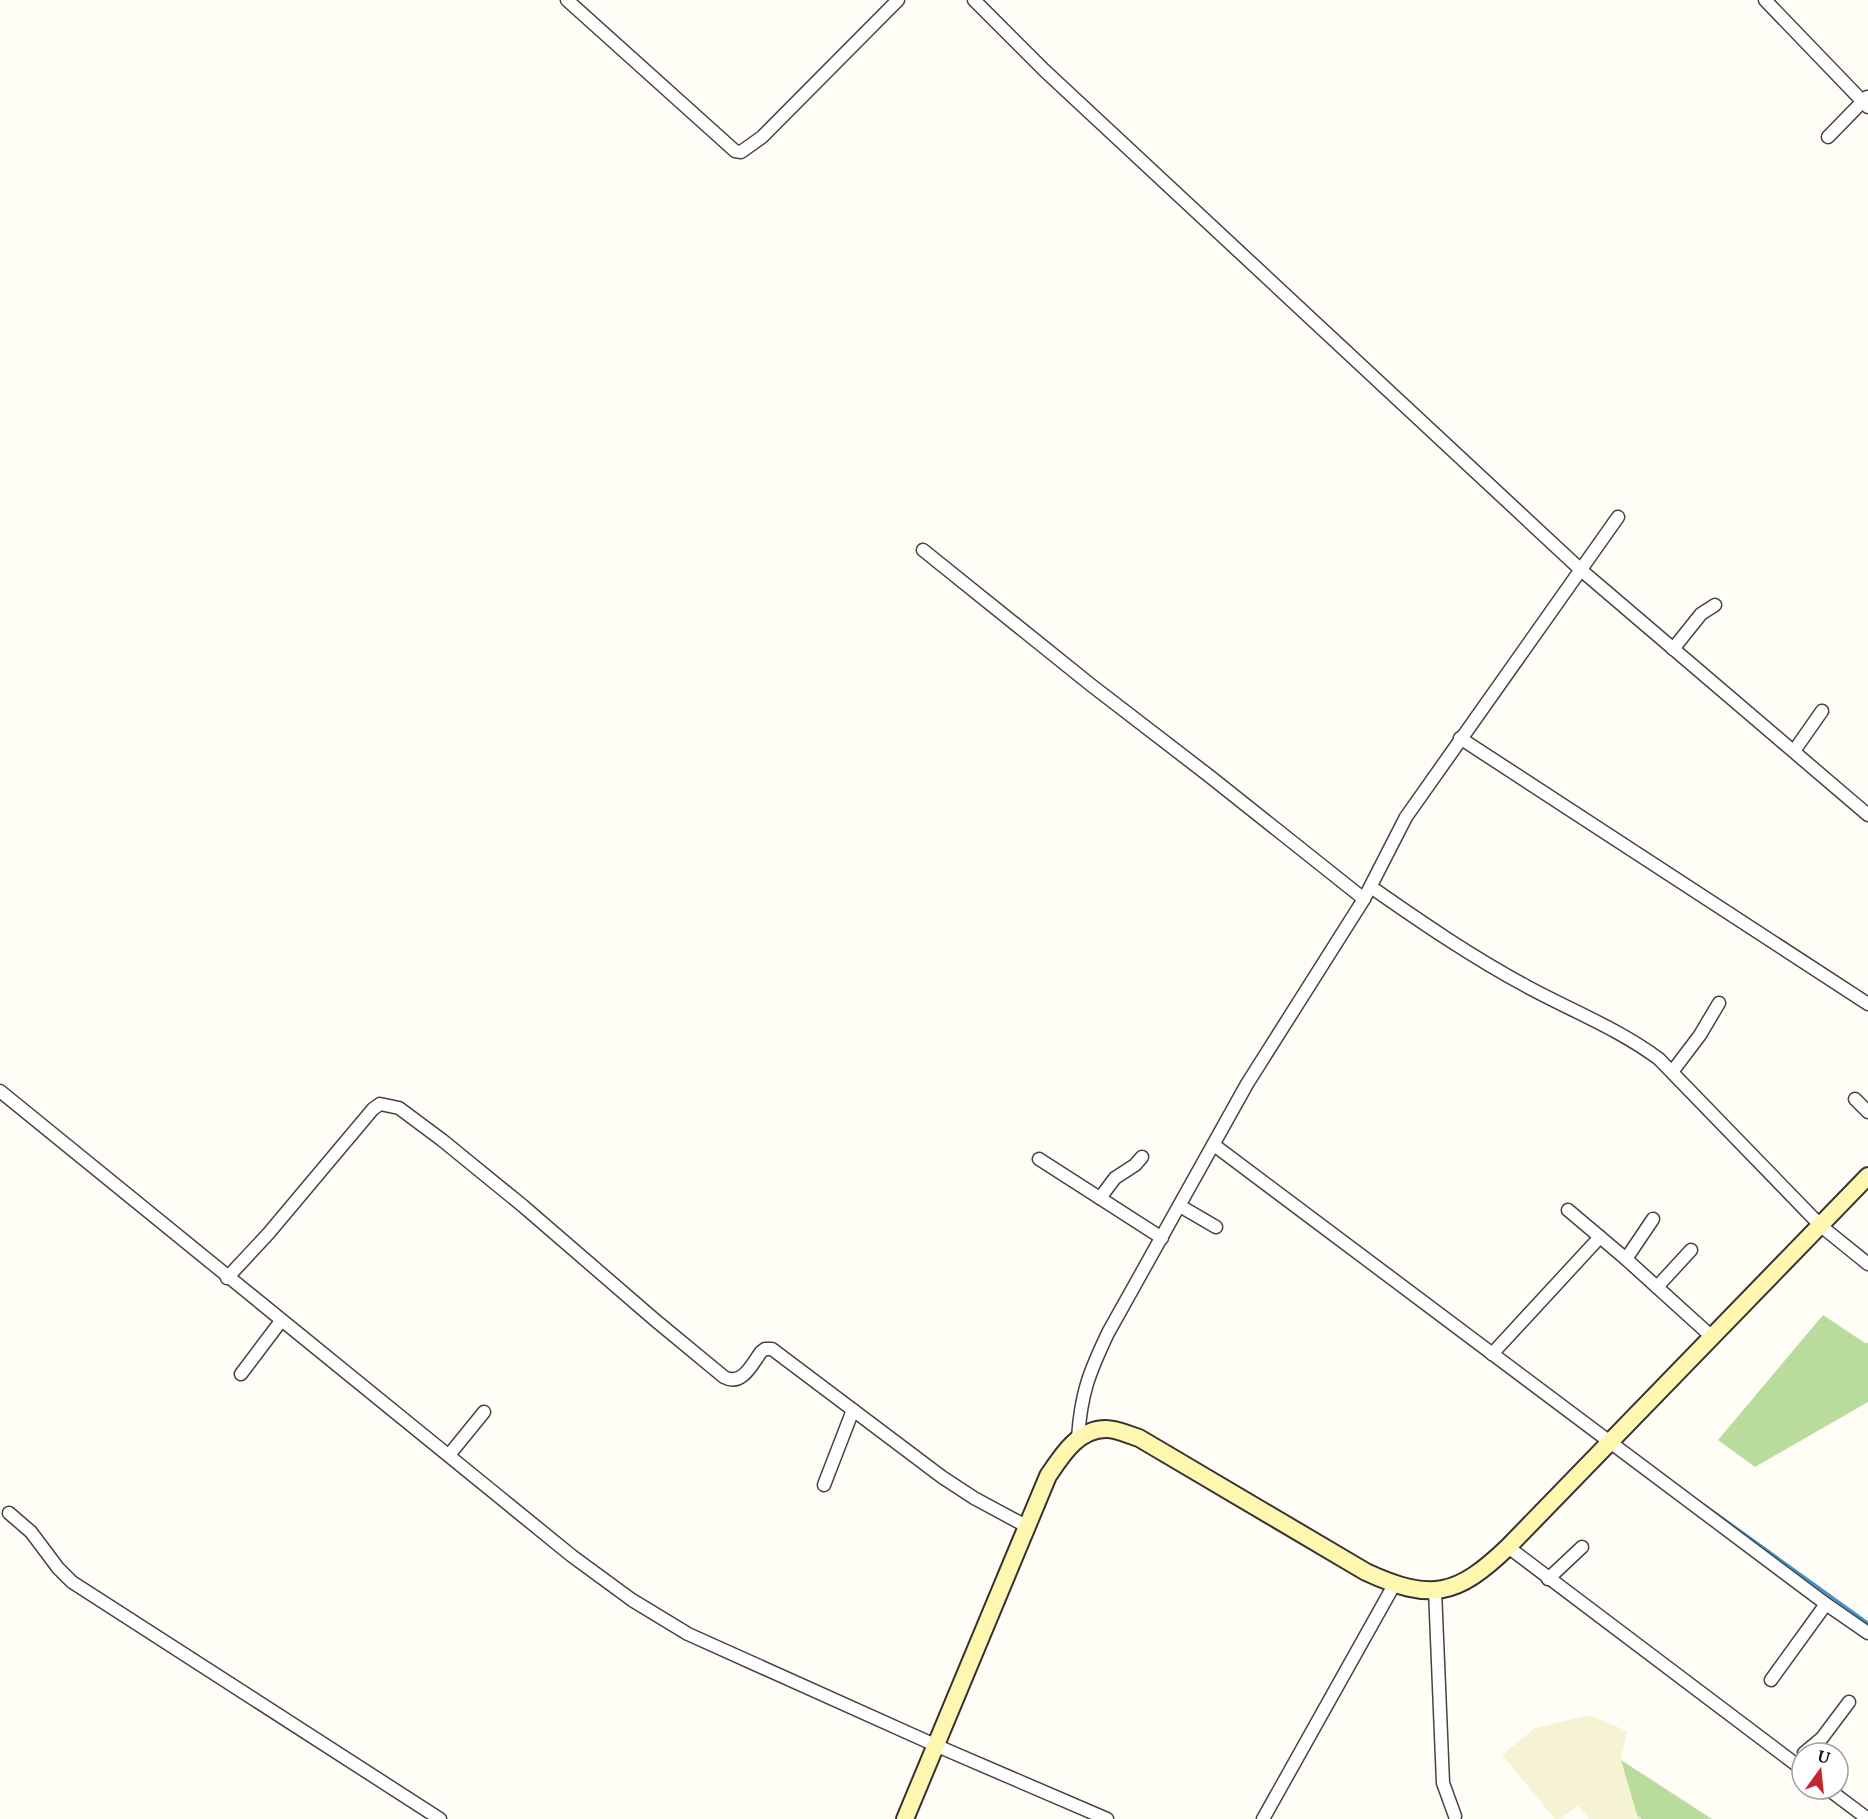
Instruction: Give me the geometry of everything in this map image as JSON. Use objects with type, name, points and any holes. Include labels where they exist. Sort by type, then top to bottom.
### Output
[{"type":"main road","points":[[904,1819],[1048,1476],[1078,1438],[1106,1429],[1139,1438],[1366,1572],[1394,1585],[1420,1590],[1435,1590],[1459,1585],[1508,1547],[1868,1176]]},
{"type":"street","points":[[567,0],[735,151],[741,152],[762,137],[898,0]]},
{"type":"street","points":[[974,0],[1044,70],[1581,570],[1868,815]]},
{"type":"street","points":[[1766,0],[1866,102],[1828,137]]},
{"type":"street","points":[[1078,1438],[1084,1389],[1091,1368],[1108,1333],[1247,1084],[1364,899],[1406,817],[1618,517]]},
{"type":"street","points":[[923,550],[1364,899]]},
{"type":"street","points":[[1673,649],[1701,614],[1715,605]]},
{"type":"street","points":[[1794,751],[1822,711]]},
{"type":"street","points":[[1460,738],[1868,1004]]},
{"type":"street","points":[[1371,887],[1431,929],[1525,986],[1640,1045],[1659,1059],[1821,1226],[1868,1264]]},
{"type":"street","points":[[1672,1072],[1700,1035],[1719,1003]]},
{"type":"street","points":[[0,1091],[227,1278],[572,1556],[649,1611],[688,1634],[1107,1819]]},
{"type":"street","points":[[1855,1099],[1868,1112]]},
{"type":"street","points":[[227,1278],[268,1234],[373,1109],[380,1104],[392,1105],[442,1140],[523,1206],[724,1377],[732,1381],[736,1380],[761,1352],[765,1349],[772,1349],[942,1477],[974,1498],[1026,1526]]},
{"type":"street","points":[[1214,1145],[1826,1604],[1868,1633]]},
{"type":"street","points":[[1100,1198],[1115,1178],[1135,1165],[1142,1157]]},
{"type":"street","points":[[1039,1159],[1162,1238]]},
{"type":"street","points":[[1180,1206],[1216,1227]]},
{"type":"street","points":[[1569,1210],[1711,1336]]},
{"type":"street","points":[[1626,1259],[1653,1219]]},
{"type":"street","points":[[1492,1354],[1600,1237]]},
{"type":"street","points":[[1657,1287],[1691,1250]]},
{"type":"street","points":[[241,1374],[281,1321]]},
{"type":"street","points":[[824,1485],[853,1410]]},
{"type":"street","points":[[449,1455],[484,1412]]},
{"type":"street","points":[[9,1513],[31,1532],[58,1568],[72,1582],[440,1819]]},
{"type":"street","points":[[1508,1547],[1548,1579],[1790,1752]]},
{"type":"street","points":[[1548,1579],[1582,1547]]},
{"type":"street","points":[[1263,1819],[1394,1585]]},
{"type":"street","points":[[1435,1590],[1443,1783],[1455,1816]]},
{"type":"street","points":[[1771,1680],[1826,1604]]},
{"type":"street","points":[[1819,1741],[1849,1702]]},
{"type":"street","points":[[1844,1801],[1868,1819]]},
{"type":"shaded area","points":[[1589,1715],[1627,1731],[1621,1760],[1637,1814],[1642,1819],[1589,1819],[1578,1806],[1559,1819],[1555,1819],[1502,1755],[1535,1728]]},
{"type":"green space","points":[[1823,1315],[1868,1343],[1868,1402],[1755,1467],[1718,1440]]},
{"type":"green space","points":[[1621,1760],[1712,1819],[1642,1819],[1637,1815]]},
{"type":"waterway","points":[[1704,1505],[1868,1623]]}]
